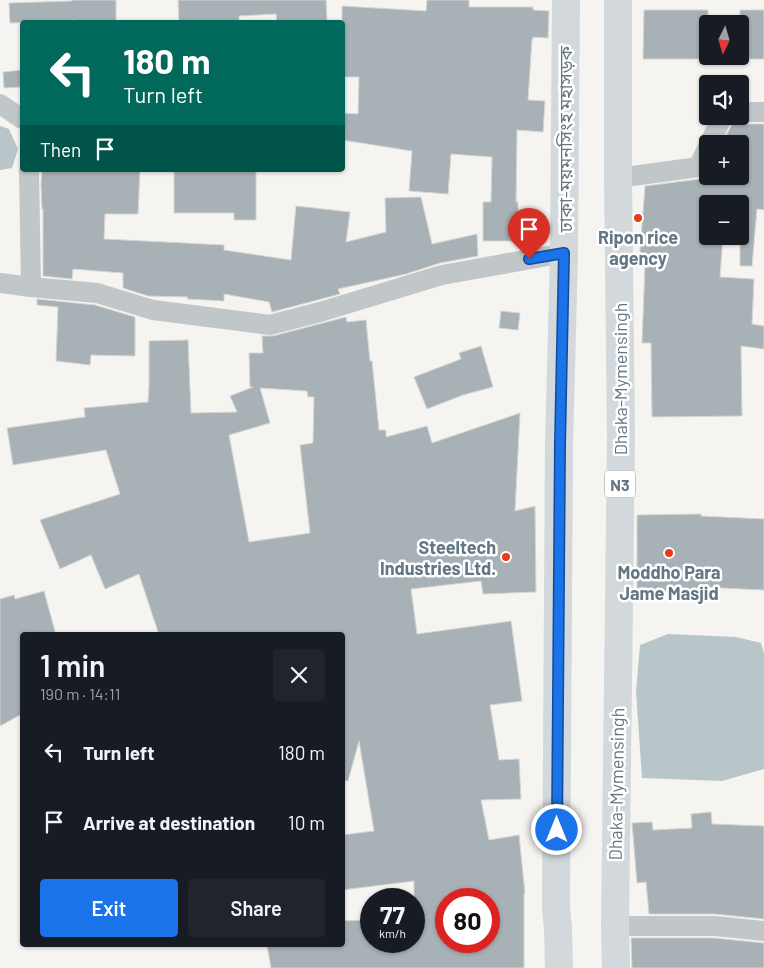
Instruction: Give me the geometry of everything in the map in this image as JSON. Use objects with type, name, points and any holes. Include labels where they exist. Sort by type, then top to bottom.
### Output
[{"type":"highway","name":"ঢাকা-ময়মনসিংহ মহাসড়ক","points":[[560,968],[556,907],[559,454],[564,253],[566,0]]},
{"type":"highway","name":"Dhaka-Mymensingh","points":[[616,968],[621,439],[618,0]]},
{"type":"street","points":[[0,104],[20,118]]},
{"type":"street","points":[[749,112],[764,112]]},
{"type":"street","points":[[618,178],[698,167],[699,165]]},
{"type":"street","points":[[29,172],[31,287]]},
{"type":"street","points":[[0,283],[97,293],[153,310],[270,325],[442,275],[564,253]]},
{"type":"street","points":[[615,926],[715,926],[764,931]]},
{"type":"shaded area","points":[[0,126],[9,129],[18,149],[12,168],[0,170]]},
{"type":"shaded area","points":[[668,634],[736,637],[761,643],[764,654],[764,769],[722,781],[642,778],[636,691],[640,645]]},
{"type":"building","points":[[116,0],[116,20],[20,20],[20,23],[10,23],[9,3]]},
{"type":"building","points":[[178,0],[326,0],[327,20],[277,20],[276,14],[239,16],[239,20],[179,20]]},
{"type":"building","points":[[427,0],[469,0],[469,7],[533,7],[533,10],[549,11],[548,38],[533,37],[532,39],[528,100],[545,101],[543,132],[517,130],[516,202],[518,202],[518,241],[483,241],[483,202],[491,202],[492,157],[451,154],[448,194],[409,191],[412,151],[345,140],[345,113],[358,114],[359,77],[345,77],[345,20],[342,20],[342,6],[426,11]]},
{"type":"building","points":[[644,10],[708,10],[708,15],[699,15],[699,59],[643,59]]},
{"type":"building","points":[[740,10],[764,10],[764,59],[749,59],[749,15],[740,15]]},
{"type":"building","points":[[20,70],[20,87],[4,88],[3,72]]},
{"type":"building","points":[[764,124],[764,210],[757,209],[752,266],[740,266],[740,245],[749,245],[749,195],[699,195],[699,245],[722,245],[720,277],[754,279],[752,324],[764,326],[764,349],[741,346],[742,416],[652,417],[651,343],[642,343],[645,264],[639,264],[645,186],[699,179],[699,185],[749,185],[749,135],[726,135],[732,125]]},
{"type":"building","points":[[42,172],[140,172],[138,214],[105,214],[104,239],[224,245],[224,250],[291,260],[296,206],[350,212],[346,242],[386,232],[385,198],[421,197],[432,244],[477,234],[478,256],[440,263],[406,274],[338,289],[340,294],[272,312],[269,302],[224,294],[224,301],[187,299],[188,297],[148,296],[123,288],[123,273],[73,269],[72,279],[43,276]]},
{"type":"building","points":[[174,172],[256,172],[256,220],[234,220],[234,213],[174,213]]},
{"type":"building","points":[[37,299],[95,305],[135,317],[135,356],[91,355],[90,365],[56,361],[58,307],[37,305]]},
{"type":"building","points":[[501,311],[520,313],[518,330],[499,328]]},
{"type":"building","points":[[346,317],[347,322],[366,320],[379,430],[386,430],[386,437],[427,426],[432,443],[520,413],[515,511],[535,506],[536,592],[483,594],[481,581],[411,589],[417,634],[511,621],[522,701],[490,705],[499,760],[519,759],[521,799],[481,800],[489,840],[519,835],[525,893],[524,968],[271,968],[267,947],[345,947],[345,921],[360,920],[360,953],[425,953],[425,888],[414,888],[414,881],[345,890],[345,835],[374,831],[359,741],[348,781],[345,780],[345,632],[158,632],[139,574],[105,589],[91,555],[60,569],[40,520],[120,494],[106,450],[13,465],[7,428],[85,417],[84,408],[148,402],[149,341],[188,340],[191,413],[237,412],[230,396],[253,387],[250,387],[249,353],[263,353],[262,336],[273,336]],"holes":[[[260,388],[307,391],[308,397],[314,397],[313,443],[300,445],[310,533],[249,542],[229,435],[270,423]]]},
{"type":"building","points":[[481,346],[493,387],[463,395],[427,409],[414,377],[461,359],[459,353]]},
{"type":"building","points":[[701,514],[701,516],[764,519],[764,590],[700,587],[700,592],[637,592],[637,515]]},
{"type":"building","points":[[44,591],[55,632],[20,632],[20,715],[0,726],[0,599],[14,595],[15,599]]},
{"type":"building","points":[[711,812],[712,824],[764,826],[764,919],[715,914],[649,914],[646,882],[637,883],[632,823],[652,822],[653,830],[692,828],[691,814]]},
{"type":"building","points":[[631,938],[714,938],[764,943],[764,968],[632,968]]},
{"type":"place","name":"Ripon rice agency","points":[[638,218]]},
{"type":"place","name":"Moddho Para Jame Masjid","points":[[669,553]]},
{"type":"place","name":"Steeltech Industries Ltd.","points":[[506,557]]},
{"type":"route","points":[[529,259],[564,253],[560,444],[557,830]]}]
